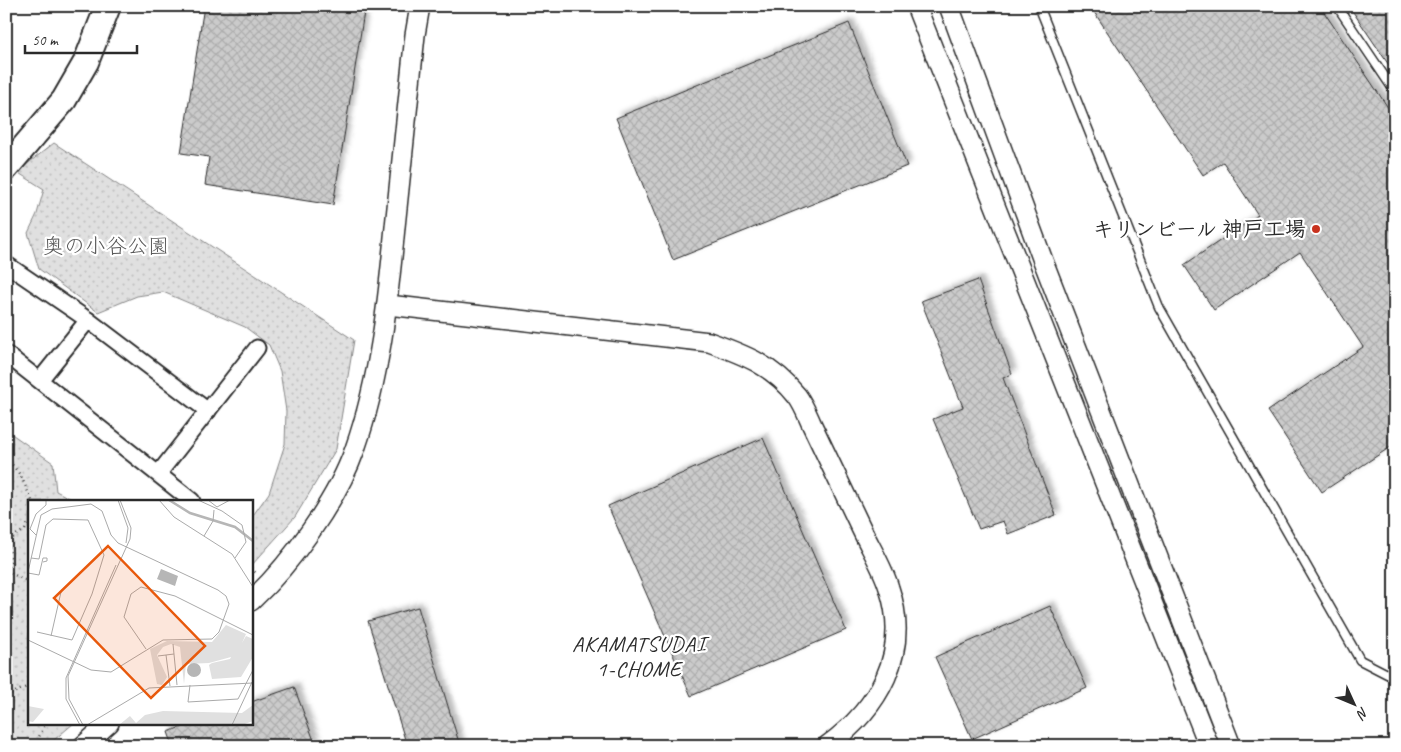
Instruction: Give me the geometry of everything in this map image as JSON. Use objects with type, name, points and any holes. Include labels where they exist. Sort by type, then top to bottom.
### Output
[{"type":"main road","points":[[6,168],[64,100],[86,62],[108,6]]},
{"type":"street","points":[[252,600],[268,585],[307,536],[333,494],[354,450],[374,380],[388,305],[415,35],[420,6]]},
{"type":"street","points":[[916,6],[1208,746]]},
{"type":"street","points":[[949,6],[1042,258],[1231,746]]},
{"type":"street","points":[[6,264],[88,320],[208,411]]},
{"type":"street","points":[[388,305],[709,342],[751,357],[777,375],[797,397],[811,423],[889,588],[897,623],[893,654],[885,682],[868,708],[846,732],[827,746]]},
{"type":"street","points":[[40,380],[88,320]]},
{"type":"street","points":[[159,473],[256,348]]},
{"type":"street","points":[[6,354],[191,500]]},
{"type":"street","points":[[83,746],[108,724]]},
{"type":"lane","points":[[1039,6],[1159,307],[1360,660],[1395,678]]},
{"type":"lane","points":[[1337,6],[1395,92]]},
{"type":"path","points":[[6,457],[21,476],[32,500]]},
{"type":"path","points":[[28,523],[25,530],[14,536],[9,547],[10,561],[6,571],[28,582]]},
{"type":"path","points":[[6,696],[28,686]]},
{"type":"path","points":[[39,745],[39,737],[46,724]]},
{"type":"green space","name":"奥の小谷公園","points":[[54,143],[354,340],[336,449],[295,517],[252,565],[252,517],[269,493],[285,444],[286,411],[280,371],[269,345],[245,327],[163,292],[137,296],[98,312],[39,269],[28,233],[37,214],[44,189],[17,172]]},
{"type":"green space","points":[[6,430],[53,463],[56,491],[73,500],[28,500],[28,724],[73,724],[47,746],[6,746]]},
{"type":"building","points":[[204,6],[365,6],[333,205],[205,185],[209,157],[181,153]]},
{"type":"building","name":"キリンビール 神戸工場","points":[[1090,6],[1320,6],[1395,118],[1395,444],[1322,492],[1268,411],[1363,347],[1300,252],[1214,310],[1184,265],[1258,215],[1223,162],[1203,175]]},
{"type":"building","points":[[1349,6],[1395,6],[1395,74]]},
{"type":"building","points":[[849,23],[907,166],[673,260],[616,118]]},
{"type":"building","points":[[978,280],[1012,374],[1003,378],[1056,515],[1008,534],[1003,521],[979,529],[933,419],[963,407],[921,301]]},
{"type":"building","points":[[763,438],[846,630],[691,696],[608,506]]},
{"type":"building","points":[[1050,606],[1087,688],[972,739],[935,657]]},
{"type":"building","points":[[418,607],[460,746],[407,746],[368,621]]},
{"type":"building","points":[[294,687],[316,746],[173,746],[168,732],[189,724],[252,724],[252,702]]},
{"type":"place","name":"キリンビール 神戸工場","points":[[1316,229]]},
{"type":"district","name":"AKAMATSUDAI 1-CHOME","points":[[639,656]]}]
